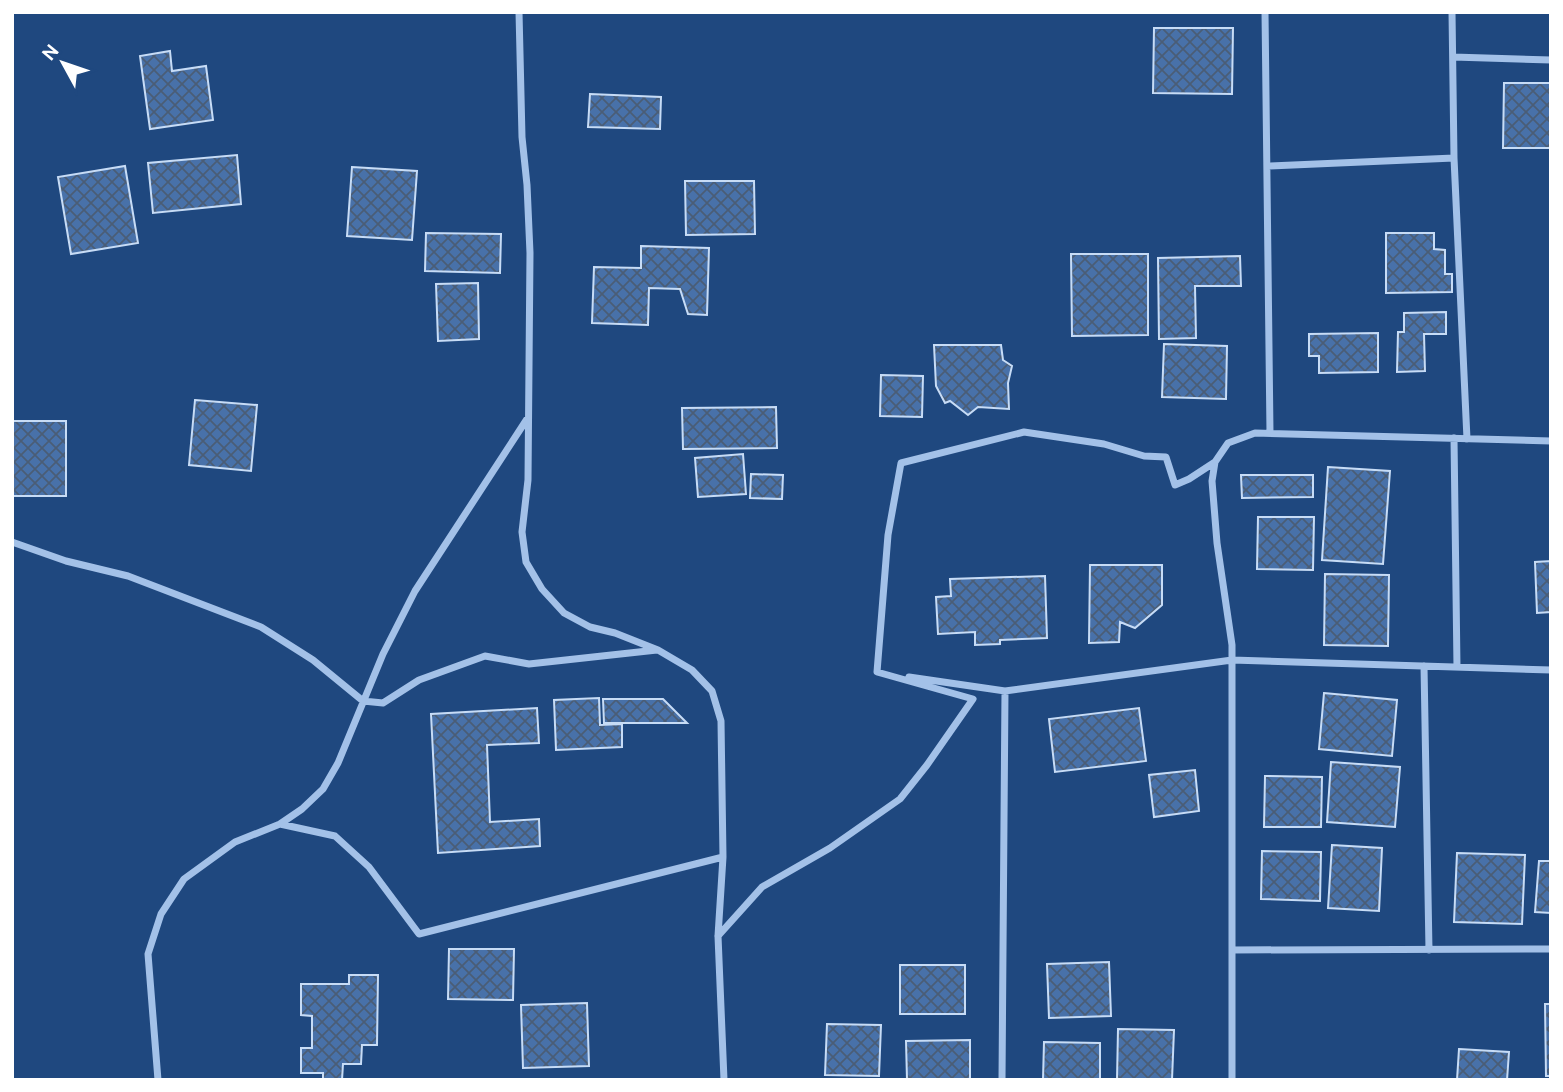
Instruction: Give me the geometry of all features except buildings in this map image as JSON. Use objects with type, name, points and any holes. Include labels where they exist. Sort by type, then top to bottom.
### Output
[{"type":"street","points":[[519,12],[522,137],[530,253],[528,480],[522,532],[526,562],[542,589],[564,613],[590,627],[615,633],[657,650],[692,670],[712,691],[721,720],[723,857],[718,936],[724,1080]]},
{"type":"street","points":[[1265,12],[1270,433]]},
{"type":"street","points":[[1452,12],[1454,158],[1467,439]]},
{"type":"street","points":[[1452,57],[1551,61]]},
{"type":"street","points":[[1268,166],[1454,158]]},
{"type":"street","points":[[158,1080],[148,954],[162,914],[184,879],[235,842],[280,824],[302,809],[323,789],[338,763],[383,654],[415,591],[527,419]]},
{"type":"street","points":[[877,672],[888,535],[901,463],[1024,432],[1104,444],[1144,456],[1166,457],[1175,485],[1215,462],[1228,443],[1255,433],[1551,441]]},
{"type":"street","points":[[1454,438],[1457,667]]},
{"type":"street","points":[[1215,462],[1212,481],[1217,543],[1232,645],[1233,1080]]},
{"type":"street","points":[[12,542],[66,561],[128,576],[261,627],[313,660],[363,701],[383,703],[419,680],[485,656],[529,664],[657,650]]},
{"type":"street","points":[[877,672],[1004,691],[1232,660],[1551,670]]},
{"type":"street","points":[[1424,666],[1429,950]]},
{"type":"street","points":[[718,936],[762,887],[830,848],[900,799],[928,765],[973,699],[877,672]]},
{"type":"street","points":[[1002,1080],[1004,691]]},
{"type":"street","points":[[280,824],[335,836],[369,867],[419,934],[723,857]]},
{"type":"street","points":[[1232,950],[1551,949]]}]
